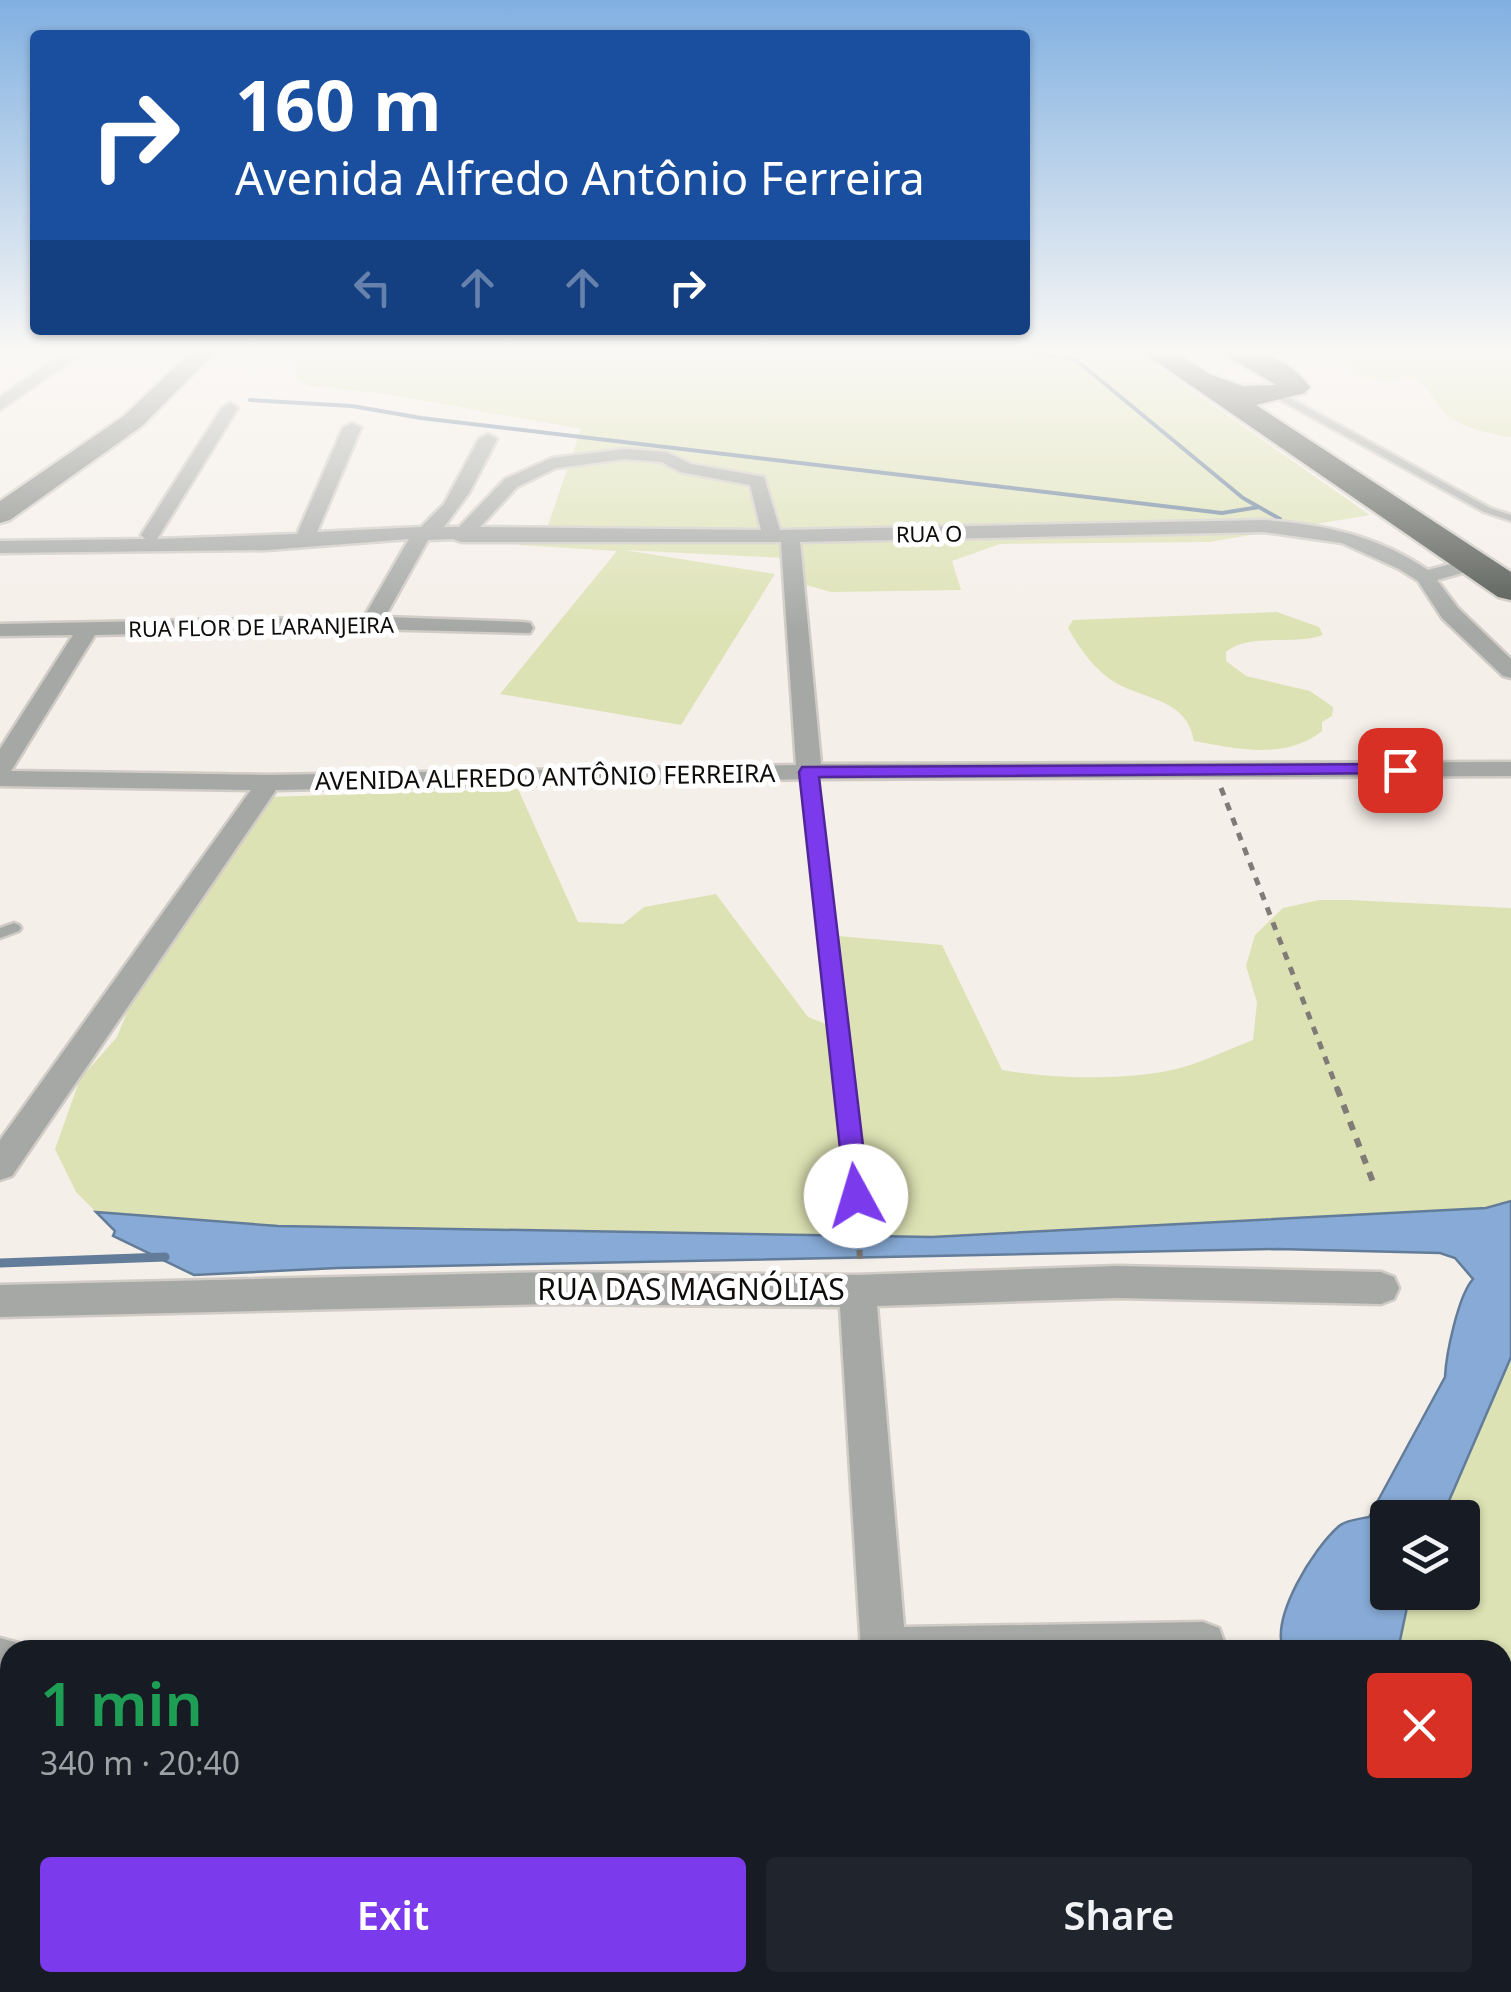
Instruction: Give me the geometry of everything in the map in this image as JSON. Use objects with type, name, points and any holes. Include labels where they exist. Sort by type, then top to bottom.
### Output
[{"type":"highway","points":[[1295,444],[1511,590]]},
{"type":"highway","points":[[1332,444],[1511,572]]},
{"type":"street","points":[[0,514],[99,444]]},
{"type":"street","points":[[151,535],[208,444]]},
{"type":"street","points":[[304,538],[345,444]]},
{"type":"street","points":[[371,622],[420,536],[434,530],[444,518],[485,444]]},
{"type":"street","points":[[461,536],[512,483],[552,463],[625,454],[666,458],[686,468],[758,481],[781,536],[809,772]]},
{"type":"street","name":"RUA O","points":[[304,538],[781,536],[1292,527],[1372,544],[1426,577],[1450,613],[1511,671]]},
{"type":"street","points":[[0,538],[271,534],[304,538]]},
{"type":"street","points":[[0,547],[267,544],[304,538]]},
{"type":"street","points":[[1426,577],[1473,564]]},
{"type":"street","name":"RUA FLOR DE LARANJEIRA","points":[[0,630],[371,622],[522,628]]},
{"type":"street","points":[[0,768],[86,630]]},
{"type":"street","name":"AVENIDA ALFREDO ANTÔNIO FERREIRA","points":[[0,778],[269,783],[809,772],[1511,768]]},
{"type":"street","points":[[0,1166],[269,783]]},
{"type":"street","points":[[858,1282],[882,1640]]},
{"type":"street","name":"RUA DAS MAGNÓLIAS","points":[[0,1301],[858,1282],[1381,1288]]},
{"type":"lane","points":[[1359,444],[1510,518]]},
{"type":"lane","points":[[809,772],[856,1196]]},
{"type":"path","points":[[1214,771],[1373,1182]]},
{"type":"path","points":[[858,1282],[859,1228]]},
{"type":"green space","points":[[576,444],[1268,444],[1370,515],[1209,542],[1000,544],[952,561],[961,590],[831,592],[785,579],[785,558],[624,550],[775,574],[681,725],[500,694],[617,551],[518,545],[547,528]]},
{"type":"green space","points":[[1277,612],[1319,627],[1323,635],[1247,642],[1226,652],[1226,661],[1246,676],[1310,691],[1333,707],[1332,716],[1322,722],[1322,731],[1293,746],[1277,749],[1244,749],[1194,741],[1190,727],[1174,709],[1101,672],[1068,628],[1073,620]]},
{"type":"green space","points":[[518,789],[578,922],[623,924],[644,907],[716,894],[808,1017],[836,1028],[827,935],[942,945],[1002,1070],[1022,1073],[1091,1077],[1161,1072],[1199,1062],[1253,1040],[1257,1002],[1246,966],[1255,935],[1283,908],[1319,900],[1351,900],[1511,908],[1511,1201],[1486,1208],[932,1237],[278,1226],[96,1212],[76,1192],[55,1149],[80,1079],[117,1037],[143,973],[267,797]]},
{"type":"green space","points":[[1511,1357],[1511,1640],[1400,1640],[1406,1610],[1480,1610],[1480,1500],[1449,1500]]},
{"type":"water","points":[[1511,1201],[1511,1357],[1449,1500],[1378,1500],[1445,1377],[1458,1311],[1473,1279],[1455,1258],[1440,1253],[1278,1249],[337,1268],[194,1275],[113,1236],[115,1231],[96,1212],[278,1226],[932,1237],[1486,1208]]},
{"type":"water","points":[[1369,1517],[1370,1610],[1406,1610],[1400,1640],[1282,1640],[1289,1602],[1307,1566],[1339,1526]]},
{"type":"waterway","points":[[640,444],[1222,513],[1259,507]]},
{"type":"waterway","points":[[1178,444],[1259,507]]},
{"type":"waterway","points":[[1259,507],[1280,519]]},
{"type":"waterway","points":[[0,1263],[165,1257]]},
{"type":"route","points":[[856,1196],[809,772],[1400,770]]}]
